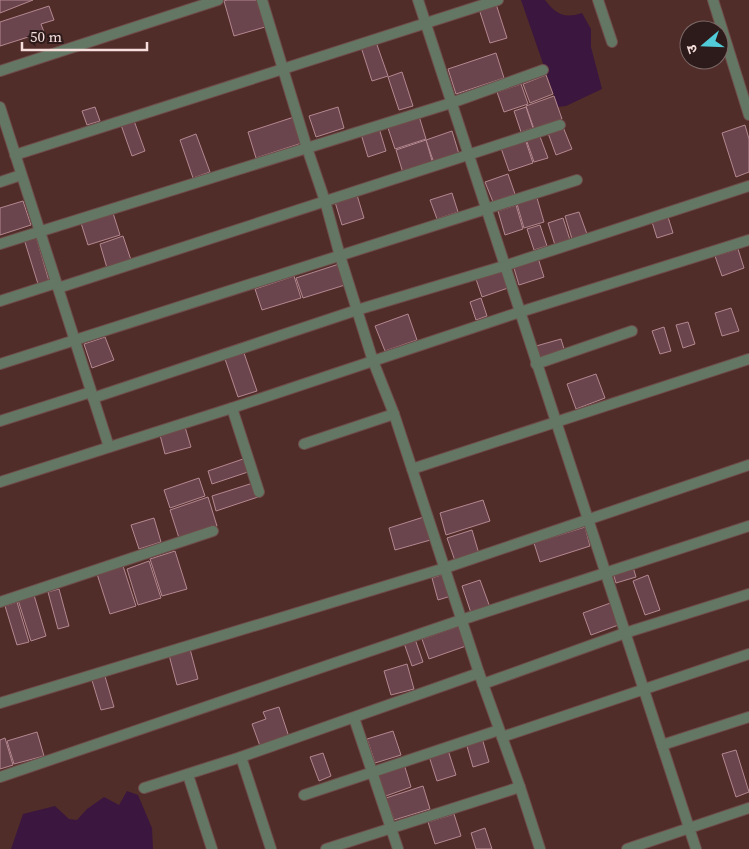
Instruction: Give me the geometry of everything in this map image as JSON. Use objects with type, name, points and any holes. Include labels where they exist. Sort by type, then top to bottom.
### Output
[{"type":"street","points":[[0,71],[218,0]]},
{"type":"street","points":[[262,0],[282,70],[326,201],[340,256],[373,361],[394,414],[461,620],[520,787],[537,848]]},
{"type":"street","points":[[418,0],[696,849]]},
{"type":"street","points":[[15,155],[498,0]]},
{"type":"street","points":[[598,0],[612,42]]},
{"type":"street","points":[[713,0],[749,113]]},
{"type":"street","points":[[0,244],[451,103],[543,70]]},
{"type":"street","points":[[0,107],[4,132],[15,155],[109,447]]},
{"type":"street","points":[[0,301],[326,201],[560,125]]},
{"type":"street","points":[[0,182],[21,175]]},
{"type":"street","points":[[0,364],[577,180]]},
{"type":"street","points":[[0,421],[92,395],[357,310],[504,266],[749,186]]},
{"type":"street","points":[[0,482],[232,408],[520,312],[749,240]]},
{"type":"street","points":[[536,364],[632,331]]},
{"type":"street","points":[[412,469],[749,359]]},
{"type":"street","points":[[232,408],[259,492]]},
{"type":"street","points":[[304,444],[394,414]]},
{"type":"street","points":[[0,703],[445,568],[749,466]]},
{"type":"street","points":[[0,777],[461,620],[749,526]]},
{"type":"street","points":[[0,602],[214,532]]},
{"type":"street","points":[[483,684],[625,633],[749,594]]},
{"type":"street","points":[[304,795],[372,772],[643,690],[749,654]]},
{"type":"street","points":[[144,788],[188,776],[241,758],[479,673]]},
{"type":"street","points":[[662,746],[749,717]]},
{"type":"street","points":[[354,718],[398,849]]},
{"type":"street","points":[[241,758],[271,849]]},
{"type":"street","points":[[188,776],[212,849]]},
{"type":"street","points":[[326,849],[520,787]]},
{"type":"street","points":[[627,849],[749,808]]},
{"type":"shaded area","points":[[521,0],[545,0],[557,12],[565,15],[582,13],[591,29],[591,47],[602,89],[566,106],[558,107]]},
{"type":"shaded area","points":[[127,791],[138,795],[152,828],[153,849],[11,849],[23,814],[55,806],[69,819],[77,820],[87,809],[104,797],[119,805]]},
{"type":"building","points":[[0,0],[33,0],[0,13]]},
{"type":"building","points":[[257,0],[265,27],[234,36],[224,1]]},
{"type":"building","points":[[496,4],[507,38],[490,43],[479,9]]},
{"type":"building","points":[[49,6],[54,20],[41,24],[44,32],[0,46],[0,22]]},
{"type":"building","points":[[376,42],[388,76],[372,81],[361,47]]},
{"type":"building","points":[[496,53],[504,78],[456,94],[448,69]]},
{"type":"building","points":[[402,72],[413,106],[399,110],[388,77]]},
{"type":"building","points":[[546,75],[553,94],[530,103],[523,84]]},
{"type":"building","points":[[521,84],[528,104],[504,112],[497,92]]},
{"type":"building","points":[[554,96],[562,119],[534,129],[526,106]]},
{"type":"building","points":[[95,107],[100,121],[87,125],[82,111]]},
{"type":"building","points":[[338,107],[344,128],[316,137],[309,116]]},
{"type":"building","points":[[526,107],[533,128],[521,132],[514,111]]},
{"type":"building","points":[[419,116],[426,139],[395,149],[387,125]]},
{"type":"building","points":[[294,117],[302,143],[256,158],[248,132]]},
{"type":"building","points":[[133,118],[145,151],[132,156],[120,122]]},
{"type":"building","points":[[745,125],[749,139],[749,172],[736,177],[722,133]]},
{"type":"building","points":[[563,127],[572,149],[556,155],[548,133]]},
{"type":"building","points":[[379,128],[386,151],[368,157],[361,134]]},
{"type":"building","points":[[452,131],[459,154],[434,163],[426,140]]},
{"type":"building","points":[[196,134],[210,172],[193,178],[180,140]]},
{"type":"building","points":[[539,134],[548,158],[534,162],[526,139]]},
{"type":"building","points":[[525,139],[533,163],[509,171],[501,148]]},
{"type":"building","points":[[426,140],[433,164],[403,173],[396,150]]},
{"type":"building","points":[[508,174],[515,194],[493,202],[485,182]]},
{"type":"building","points":[[452,193],[458,212],[437,219],[430,200]]},
{"type":"building","points":[[357,195],[364,218],[342,225],[335,202]]},
{"type":"building","points":[[537,198],[544,222],[524,228],[517,204]]},
{"type":"building","points":[[23,201],[31,225],[0,235],[0,208]]},
{"type":"building","points":[[516,205],[523,229],[505,235],[498,211]]},
{"type":"building","points":[[579,212],[587,234],[572,239],[565,216]]},
{"type":"building","points":[[113,213],[120,235],[88,245],[81,223]]},
{"type":"building","points":[[668,217],[673,233],[657,238],[652,222]]},
{"type":"building","points":[[563,218],[570,240],[555,245],[548,223]]},
{"type":"building","points":[[540,225],[547,246],[534,250],[527,229]]},
{"type":"building","points":[[36,236],[49,281],[38,284],[24,239]]},
{"type":"building","points":[[123,236],[131,260],[107,268],[100,244]]},
{"type":"building","points":[[738,249],[744,268],[722,276],[715,256]]},
{"type":"building","points":[[538,258],[544,277],[519,285],[513,265]]},
{"type":"building","points":[[339,264],[345,285],[303,298],[296,278]]},
{"type":"building","points":[[502,270],[508,288],[482,297],[476,279]]},
{"type":"building","points":[[294,276],[301,298],[262,310],[255,289]]},
{"type":"building","points":[[481,298],[487,316],[476,320],[470,302]]},
{"type":"building","points":[[731,308],[739,331],[722,336],[715,313]]},
{"type":"building","points":[[408,314],[417,340],[385,351],[375,326]]},
{"type":"building","points":[[688,322],[695,344],[683,348],[676,325]]},
{"type":"building","points":[[664,327],[671,351],[660,354],[652,331]]},
{"type":"building","points":[[105,337],[114,360],[92,368],[84,344]]},
{"type":"building","points":[[561,339],[565,352],[540,360],[536,346]]},
{"type":"building","points":[[244,353],[257,391],[238,397],[225,359]]},
{"type":"building","points":[[596,374],[605,398],[576,409],[567,384]]},
{"type":"building","points":[[185,427],[191,447],[165,454],[160,435]]},
{"type":"building","points":[[243,459],[248,472],[212,484],[208,471]]},
{"type":"building","points":[[199,478],[205,496],[170,508],[164,490]]},
{"type":"building","points":[[253,483],[258,497],[216,511],[212,496]]},
{"type":"building","points":[[208,497],[217,526],[179,538],[170,510]]},
{"type":"building","points":[[483,500],[490,521],[446,535],[440,513]]},
{"type":"building","points":[[427,516],[434,539],[395,550],[389,528]]},
{"type":"building","points":[[154,518],[161,542],[139,549],[131,525]]},
{"type":"building","points":[[585,527],[590,546],[540,562],[534,543]]},
{"type":"building","points":[[472,530],[479,554],[455,561],[447,538]]},
{"type":"building","points":[[175,551],[187,589],[162,596],[150,559]]},
{"type":"building","points":[[149,561],[161,598],[138,605],[127,569]]},
{"type":"building","points":[[123,566],[136,606],[110,614],[97,574]]},
{"type":"building","points":[[633,567],[636,577],[616,583],[613,573]]},
{"type":"building","points":[[444,574],[451,596],[438,600],[432,578]]},
{"type":"building","points":[[648,575],[660,610],[645,615],[633,581]]},
{"type":"building","points":[[480,580],[491,610],[472,616],[462,586]]},
{"type":"building","points":[[59,589],[69,626],[58,629],[48,592]]},
{"type":"building","points":[[34,595],[46,636],[31,641],[18,600]]},
{"type":"building","points":[[17,602],[29,642],[17,645],[5,606]]},
{"type":"building","points":[[613,602],[621,624],[591,635],[583,613]]},
{"type":"building","points":[[459,626],[466,646],[429,659],[422,639]]},
{"type":"building","points":[[415,639],[423,662],[412,666],[404,643]]},
{"type":"building","points":[[190,649],[198,679],[177,685],[169,655]]},
{"type":"building","points":[[407,664],[414,689],[391,695],[384,671]]},
{"type":"building","points":[[104,673],[114,707],[101,710],[91,677]]},
{"type":"building","points":[[279,707],[289,737],[260,746],[252,724],[266,719],[263,712]]},
{"type":"building","points":[[393,731],[401,755],[375,763],[367,739]]},
{"type":"building","points":[[37,732],[44,756],[14,764],[7,741]]},
{"type":"building","points":[[5,738],[13,765],[0,769],[0,740]]},
{"type":"building","points":[[482,738],[489,762],[473,767],[466,743]]},
{"type":"building","points":[[447,747],[456,775],[437,781],[428,753]]},
{"type":"building","points":[[736,750],[749,792],[736,797],[722,754]]},
{"type":"building","points":[[323,753],[331,776],[319,781],[310,757]]},
{"type":"building","points":[[404,764],[411,787],[383,797],[375,774]]},
{"type":"building","points":[[423,786],[430,809],[394,820],[386,798]]},
{"type":"building","points":[[454,814],[461,836],[435,844],[428,822]]},
{"type":"building","points":[[485,828],[492,849],[476,849],[471,833]]}]
